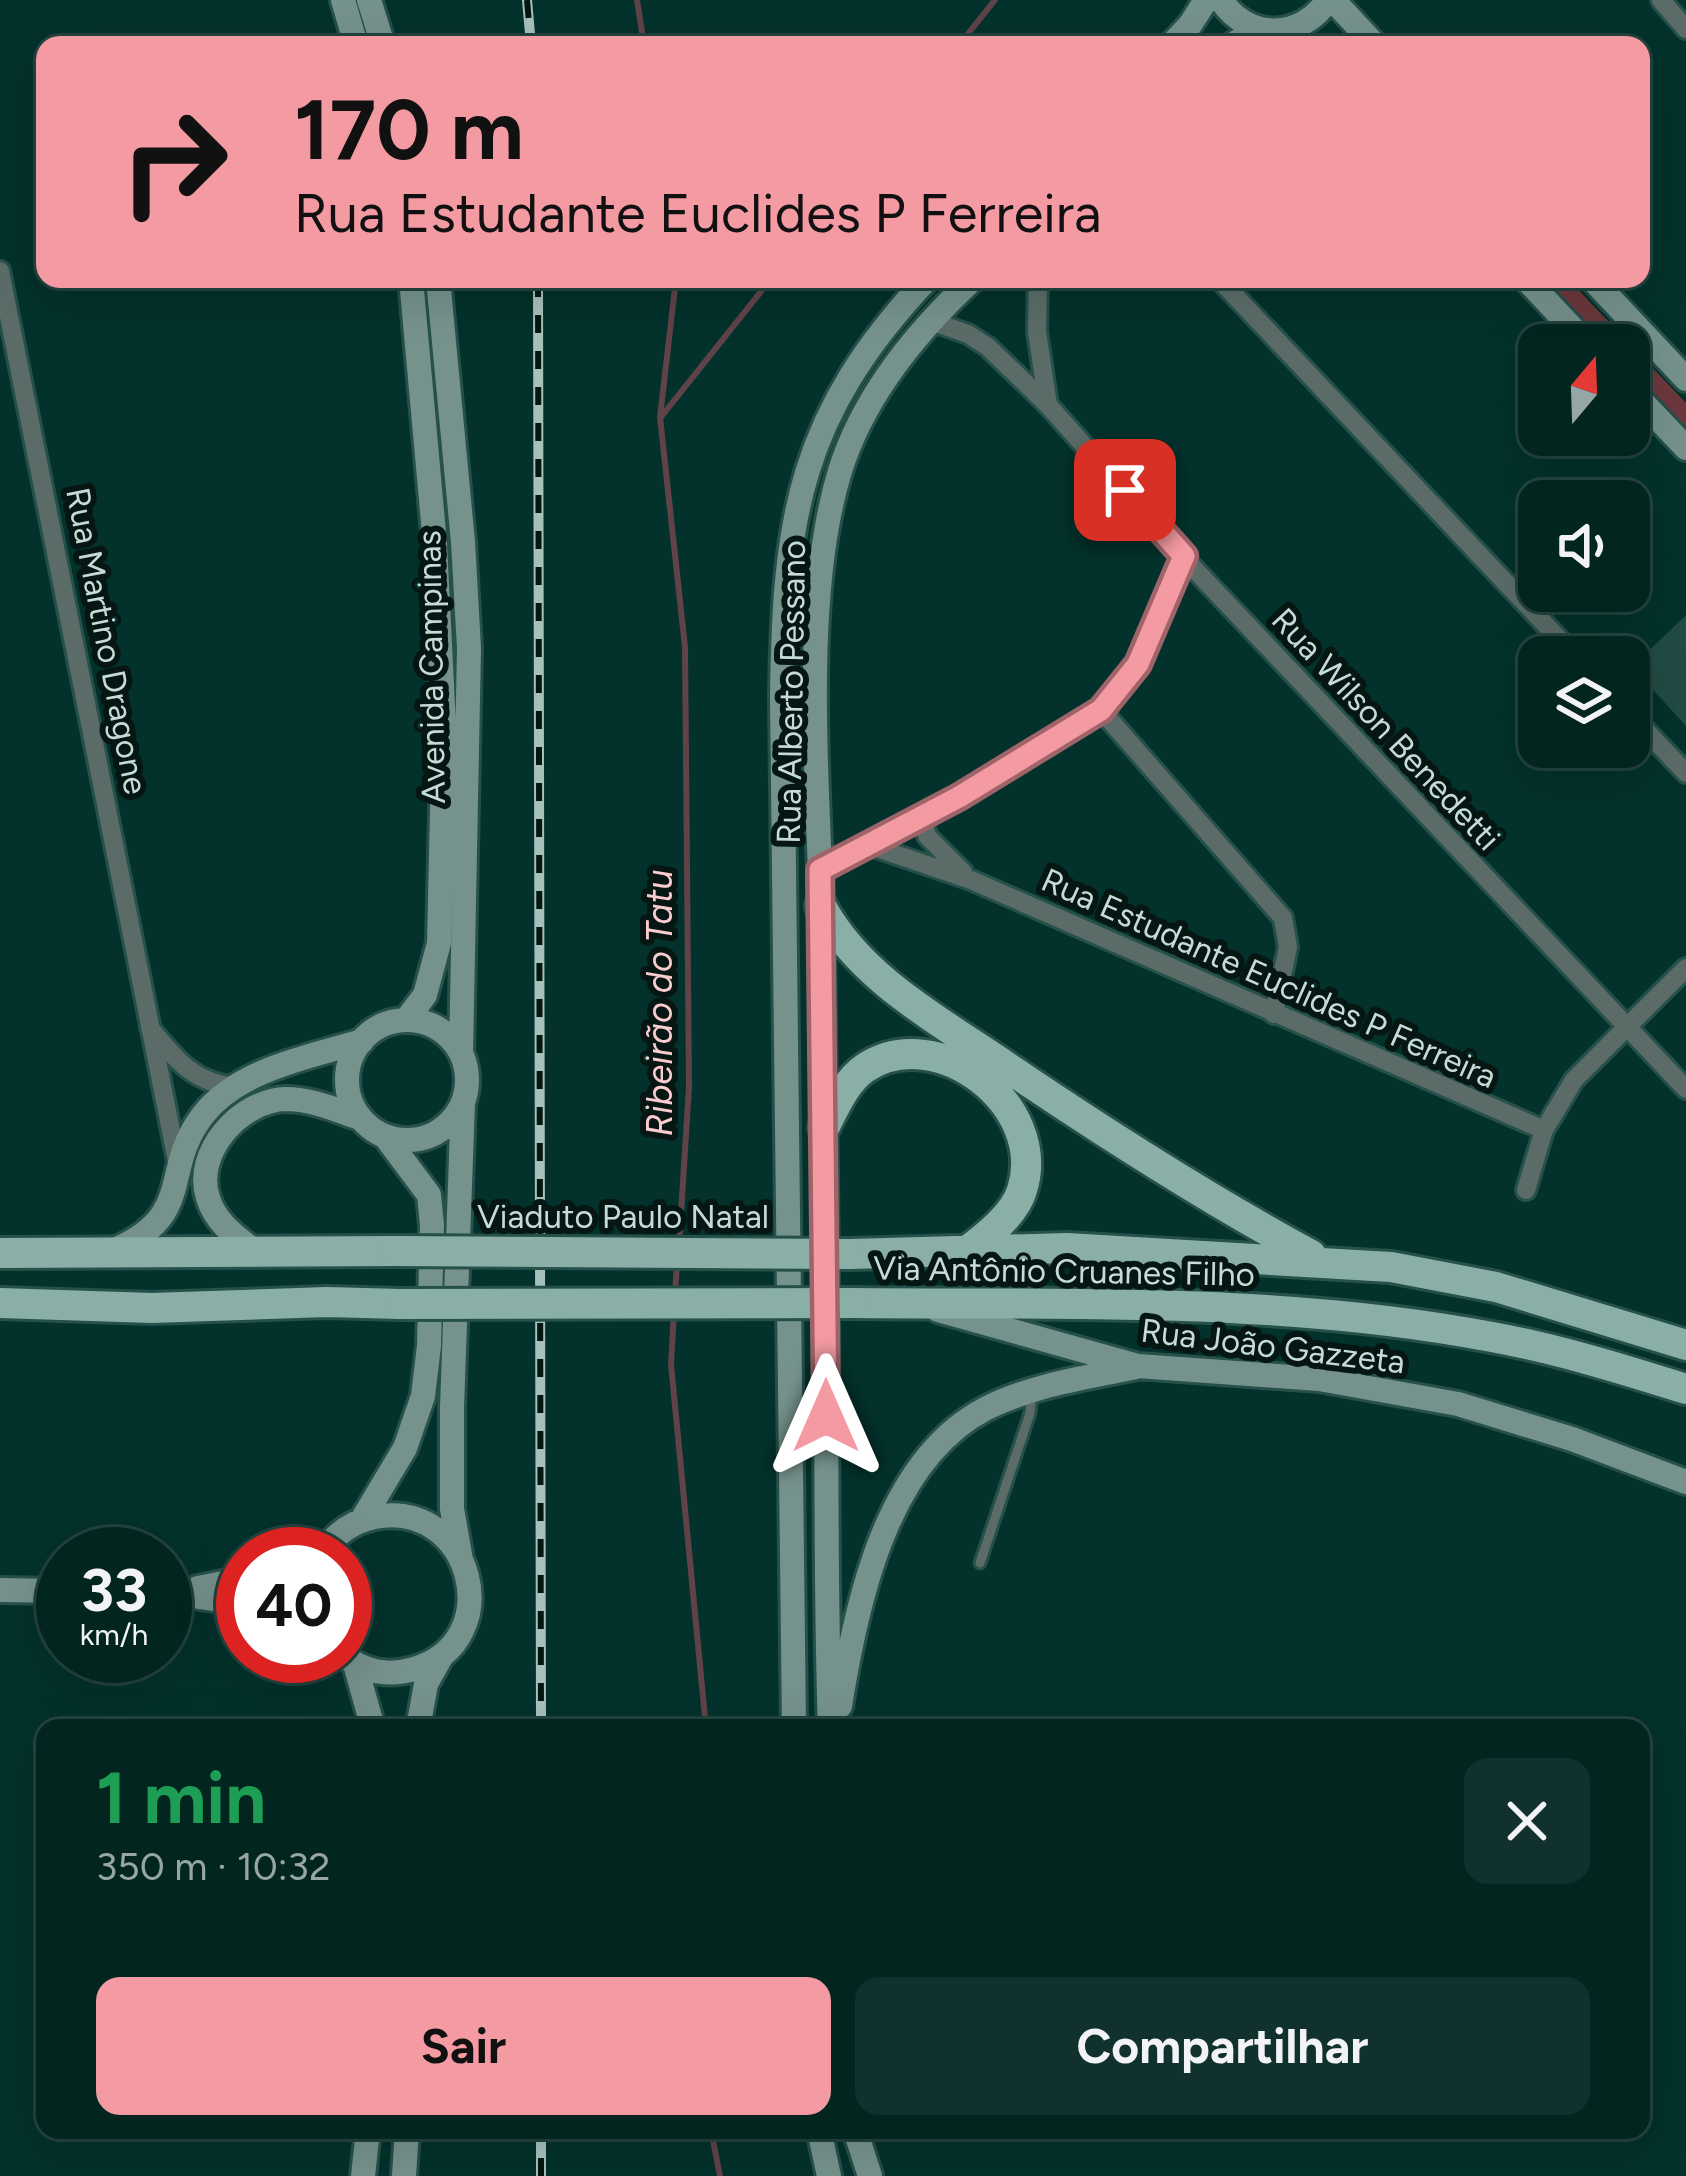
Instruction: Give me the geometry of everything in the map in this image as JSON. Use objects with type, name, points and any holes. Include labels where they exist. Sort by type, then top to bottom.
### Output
[{"type":"main road","points":[[343,0],[353,36]]},
{"type":"main road","points":[[369,0],[380,36]]},
{"type":"main road","points":[[1180,36],[1206,0]]},
{"type":"main road","points":[[1221,0],[1234,17],[1282,36]]},
{"type":"main road","points":[[1254,36],[1304,24],[1330,0],[1367,36]]},
{"type":"main road","name":"Avenida Campinas","points":[[406,1020],[425,995],[439,943],[443,725],[434,524],[412,288]]},
{"type":"main road","name":"Avenida Campinas","points":[[439,288],[463,542],[470,723],[461,1054]]},
{"type":"main road","name":"Rua Alberto Pessano","points":[[794,1719],[782,699],[790,548],[807,466],[830,409],[871,345],[919,288]]},
{"type":"main road","name":"Rua Alberto Pessano","points":[[832,1719],[826,1609],[818,638],[830,514],[859,424],[894,368],[964,288]]},
{"type":"main road","points":[[1534,288],[1568,324]]},
{"type":"main road","points":[[1600,288],[1686,379]]},
{"type":"main road","points":[[1650,410],[1686,448]]},
{"type":"main road","points":[[443,725],[470,723]]},
{"type":"main road","points":[[821,906],[855,957],[938,1019],[1104,1133],[1322,1261]]},
{"type":"main road","points":[[110,1253],[146,1236],[165,1216],[173,1201],[186,1142],[206,1112],[236,1087],[273,1068],[362,1041],[388,1024],[406,1020],[438,1029],[461,1054],[467,1076],[452,1509],[471,1597],[457,1639],[426,1684],[420,1719]]},
{"type":"main road","points":[[360,1118],[347,1079],[351,1058],[362,1041]]},
{"type":"main road","points":[[824,1128],[861,1070],[891,1058],[938,1060],[992,1087],[1016,1119],[1023,1138],[1025,1171],[1016,1203],[968,1251]]},
{"type":"main road","points":[[257,1253],[219,1222],[207,1195],[205,1173],[212,1150],[226,1130],[261,1105],[284,1099],[313,1102],[360,1118],[385,1136],[429,1195],[429,1346],[423,1396],[405,1448],[362,1520],[353,1527]]},
{"type":"main road","points":[[385,1136],[409,1141],[431,1136],[451,1122],[464,1102]]},
{"type":"main road","name":"Via Antônio Cruanes Filho","points":[[850,1254],[1067,1248],[1391,1267],[1496,1288],[1686,1345]]},
{"type":"main road","points":[[0,1252],[257,1253]]},
{"type":"main road","name":"Viaduto Paulo Natal","points":[[257,1253],[850,1254]]},
{"type":"main road","name":"Via Antônio Cruanes Filho","points":[[0,1303],[152,1308],[327,1302],[1251,1309],[1395,1322],[1493,1337],[1594,1360],[1686,1390]]},
{"type":"main road","name":"Rua João Gazzeta","points":[[918,1304],[1138,1366],[1319,1379],[1458,1404],[1572,1439],[1686,1482]]},
{"type":"main road","points":[[835,1719],[873,1566],[916,1470],[956,1427],[984,1409],[1032,1391],[1138,1366]]},
{"type":"main road","points":[[362,1520],[390,1514],[417,1519],[442,1533],[460,1554]]},
{"type":"main road","points":[[0,1590],[36,1591]]},
{"type":"main road","points":[[372,1670],[400,1673],[442,1655]]},
{"type":"main road","points":[[358,1683],[371,1719]]},
{"type":"main road","points":[[363,2176],[367,2139]]},
{"type":"main road","points":[[404,2176],[406,2139]]},
{"type":"main road","points":[[821,2139],[830,2176]]},
{"type":"main road","points":[[858,2139],[870,2176]]},
{"type":"street","points":[[1661,0],[1686,29]]},
{"type":"street","name":"Rua Martino Dragone","points":[[0,271],[178,1170]]},
{"type":"street","points":[[1038,288],[1037,332],[1048,405]]},
{"type":"street","points":[[1228,288],[1556,636]]},
{"type":"street","name":"Rua Wilson Benedetti","points":[[932,321],[988,347],[1048,405],[1686,1089]]},
{"type":"street","points":[[820,870],[922,817],[1101,710],[1138,664],[1184,556]]},
{"type":"street","points":[[1101,710],[1283,917],[1288,947],[1274,1014]]},
{"type":"street","points":[[1650,735],[1686,773]]},
{"type":"street","name":"Rua Estudante Euclides P Ferreira","points":[[922,817],[927,836],[971,880]]},
{"type":"street","name":"Rua Estudante Euclides P Ferreira","points":[[871,846],[971,880],[1544,1130]]},
{"type":"street","points":[[1526,1190],[1544,1130],[1574,1080],[1686,968]]},
{"type":"street","name":"Rua Martino Dragone","points":[[147,1024],[196,1078],[236,1087]]},
{"type":"lane","points":[[980,1563],[1030,1413],[1032,1391]]},
{"type":"shaded area","points":[[1552,288],[1577,288],[1611,324],[1586,324]]},
{"type":"shaded area","points":[[1650,365],[1686,403],[1686,429],[1650,391]]},
{"type":"building","points":[[1686,615],[1686,726],[1650,687],[1650,650]]},
{"type":"waterway","name":"Ribeirão do Tatu","points":[[637,0],[643,36]]},
{"type":"waterway","points":[[966,36],[995,0]]},
{"type":"waterway","name":"Ribeirão do Tatu","points":[[675,288],[660,417],[685,647],[689,1087],[679,1245]]},
{"type":"waterway","points":[[661,417],[764,288]]},
{"type":"waterway","name":"Ribeirão do Tatu","points":[[675,1293],[677,1264]]},
{"type":"waterway","name":"Ribeirão do Tatu","points":[[674,1312],[671,1364],[705,1719]]},
{"type":"waterway","name":"Ribeirão do Tatu","points":[[713,2139],[720,2176]]},
{"type":"railway","points":[[527,0],[530,36]]},
{"type":"railway","points":[[538,288],[541,1719]]},
{"type":"railway","points":[[541,2139],[541,2176]]},
{"type":"route","points":[[826,1416],[820,870],[959,797],[1101,710],[1138,664],[1184,556],[1125,490]]}]
